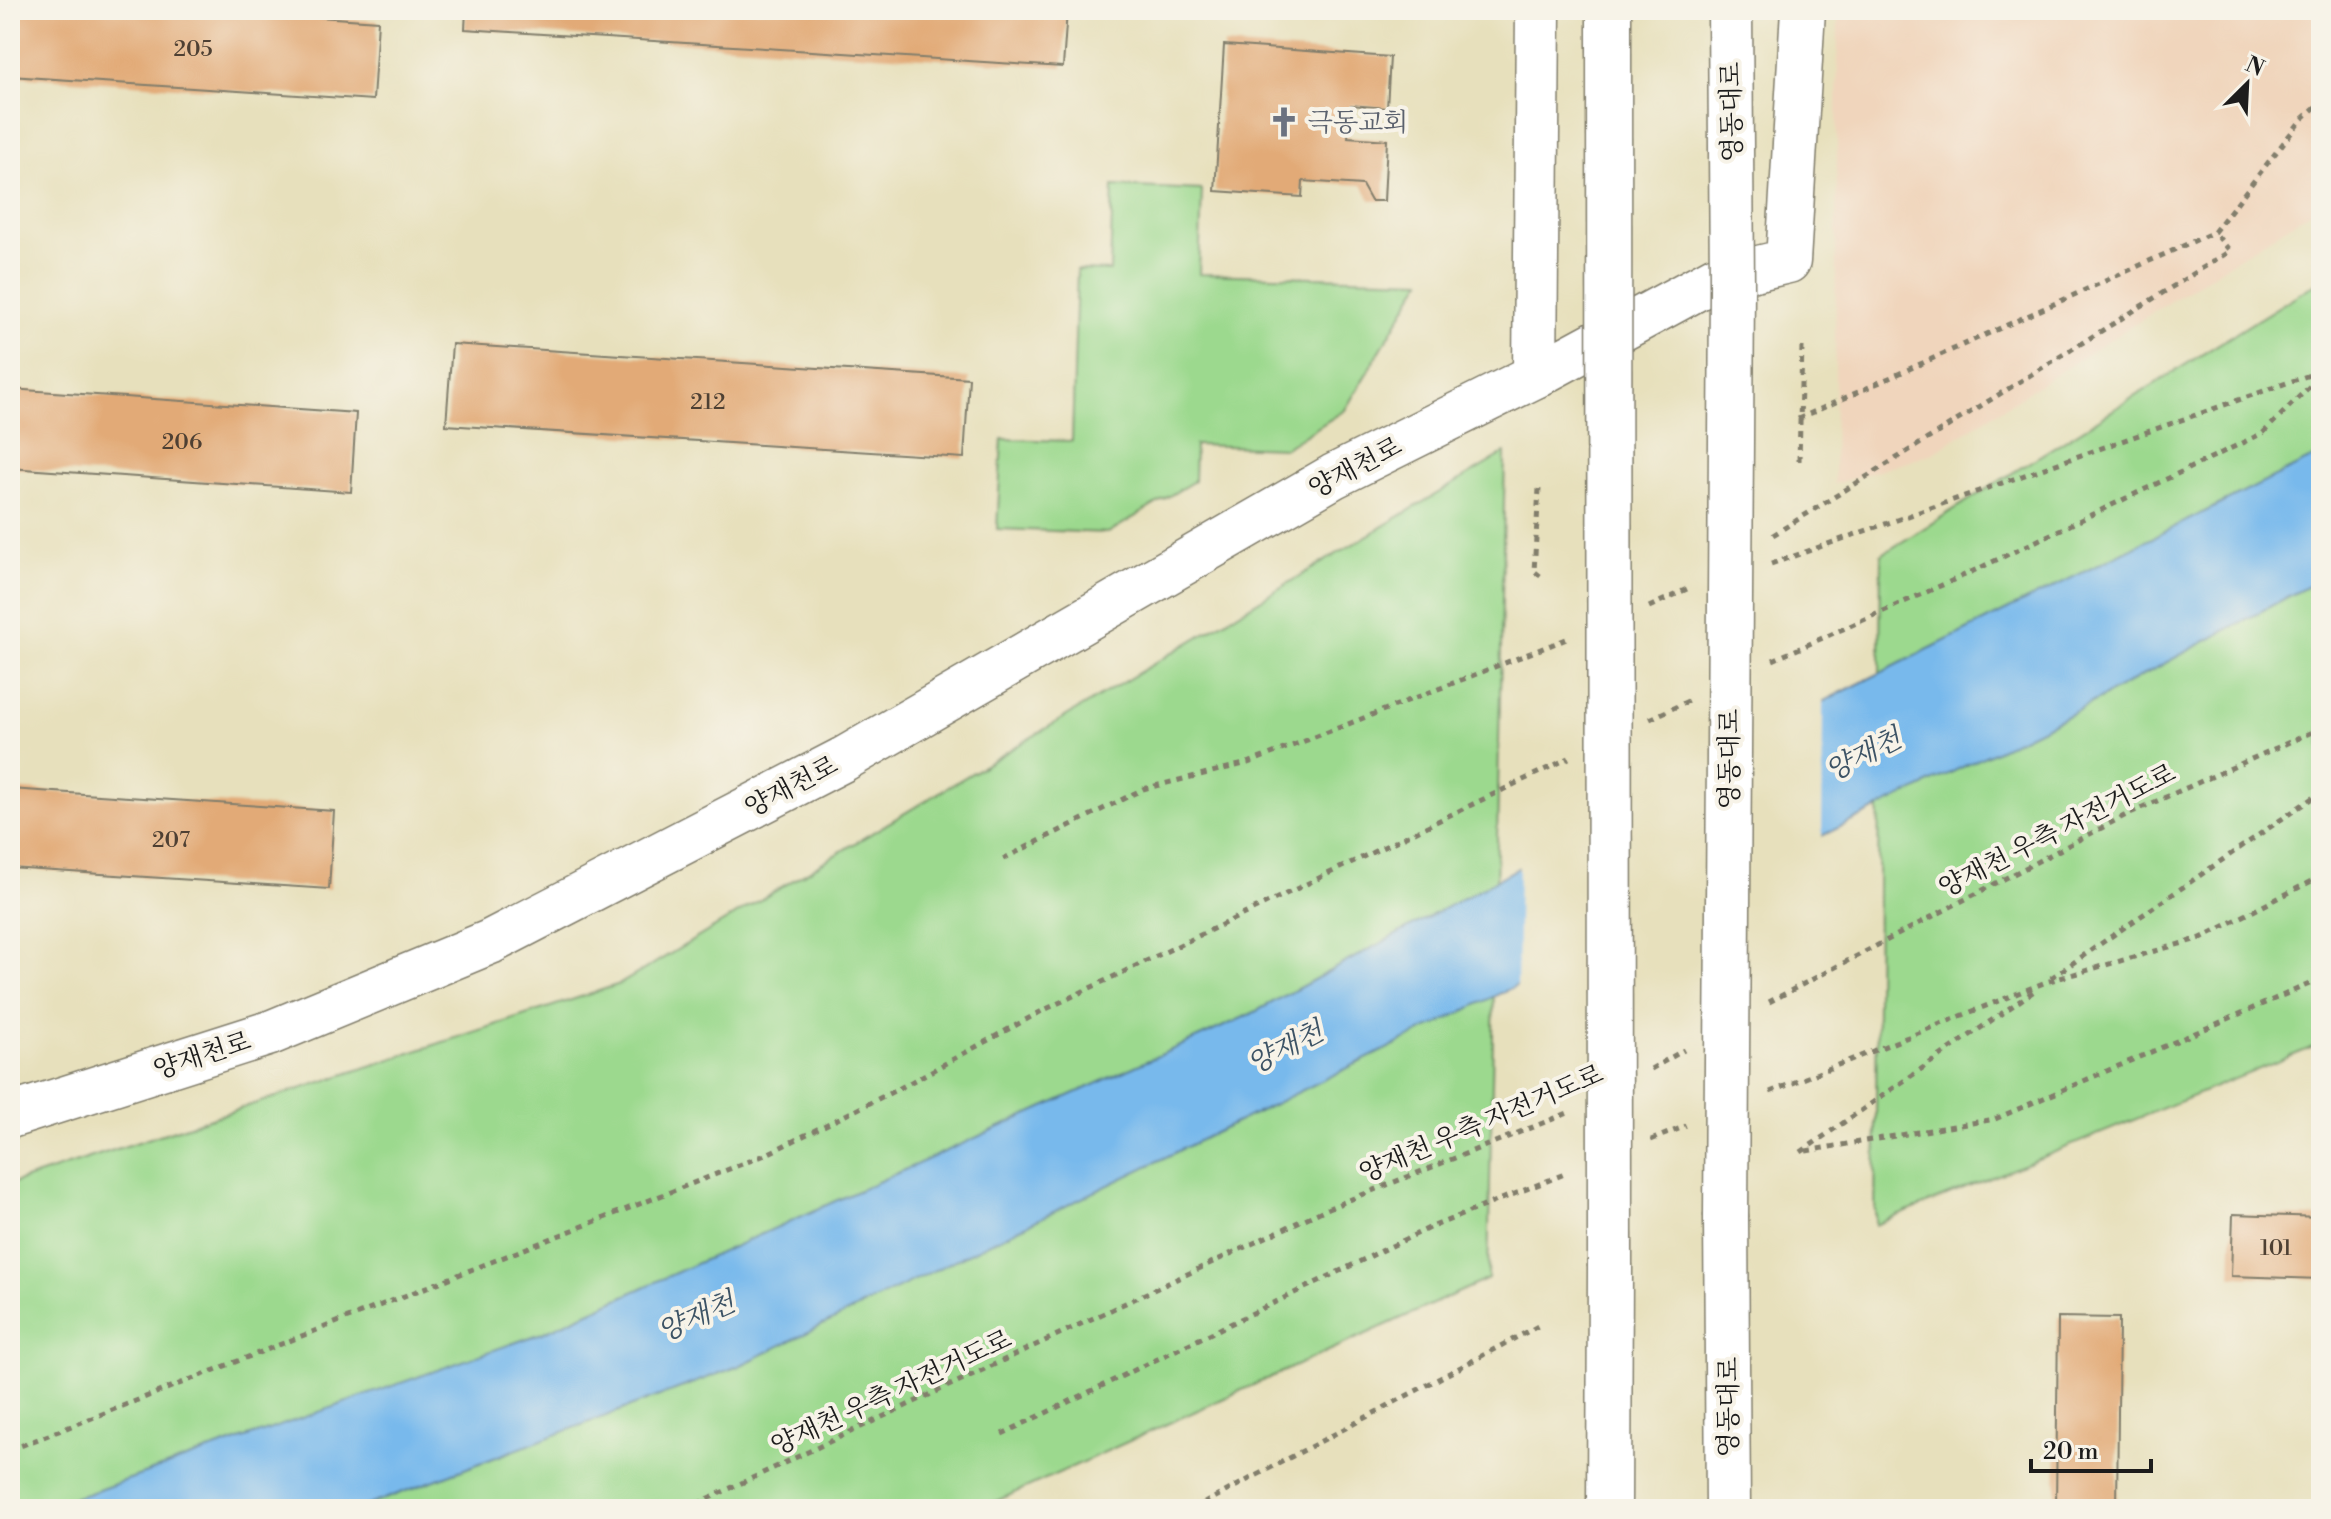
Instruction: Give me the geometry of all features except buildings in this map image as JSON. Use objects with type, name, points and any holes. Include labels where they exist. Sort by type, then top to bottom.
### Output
[{"type":"main road","points":[[1535,376],[1538,10]]},
{"type":"main road","points":[[1609,10],[1609,1509]]},
{"type":"main road","name":"영동대로","points":[[1728,1509],[1730,10]]},
{"type":"main road","name":"양재천로","points":[[10,1116],[270,1033],[490,942],[844,759],[1334,476],[1535,376],[1716,278],[1788,261],[1803,10]]},
{"type":"path","points":[[1798,419],[2214,232],[2302,119],[2321,102]]},
{"type":"path","points":[[1799,461],[1802,347]]},
{"type":"path","points":[[1760,568],[2321,373]]},
{"type":"path","points":[[1761,666],[1995,561],[2263,433],[2321,373]]},
{"type":"path","points":[[1539,489],[1534,571],[1544,579]]},
{"type":"path","points":[[1672,599],[1701,588]]},
{"type":"path","points":[[1646,721],[1689,700]]},
{"type":"path","name":"양재천 우측 자전거도로","points":[[1761,1007],[2130,813],[2321,728]]},
{"type":"path","points":[[10,1450],[765,1155],[900,1088],[1042,1011],[1574,756]]},
{"type":"path","points":[[2321,792],[1801,1152],[1995,1119],[2321,979]]},
{"type":"path","points":[[1767,1094],[2046,982],[2201,938],[2321,876]]},
{"type":"path","name":"양재천 우측 자전거도로","points":[[1640,1075],[1694,1045]]},
{"type":"path","name":"양재천 우측 자전거도로","points":[[686,1509],[1324,1210],[1571,1111]]},
{"type":"path","points":[[1650,1140],[1694,1123]]},
{"type":"path","points":[[1002,1434],[1429,1228],[1576,1170]]},
{"type":"path","points":[[1193,1509],[1540,1325]]},
{"type":"shaded area","points":[[1838,10],[2321,10],[2321,205],[1931,454],[1834,484]]},
{"type":"green space","points":[[1113,186],[1202,190],[1199,274],[1422,280],[1345,410],[1285,448],[1195,445],[1194,481],[1108,533],[997,529],[1002,439],[1072,441],[1077,270],[1110,271]]},
{"type":"green space","points":[[2321,280],[2321,1044],[1875,1225],[1881,555]]},
{"type":"green space","points":[[1505,453],[1488,1279],[979,1509],[10,1509],[10,1184],[620,984]]},
{"type":"water","name":"양재천","points":[[2321,454],[2321,579],[2073,713],[739,1366],[358,1509],[31,1509],[87,1494],[542,1333],[1253,1013],[1818,704]]},
{"type":"pier","points":[[1823,697],[1822,841],[1517,990],[1519,864]]},
{"type":"place","name":"극동교회","points":[[1284,122]]}]
